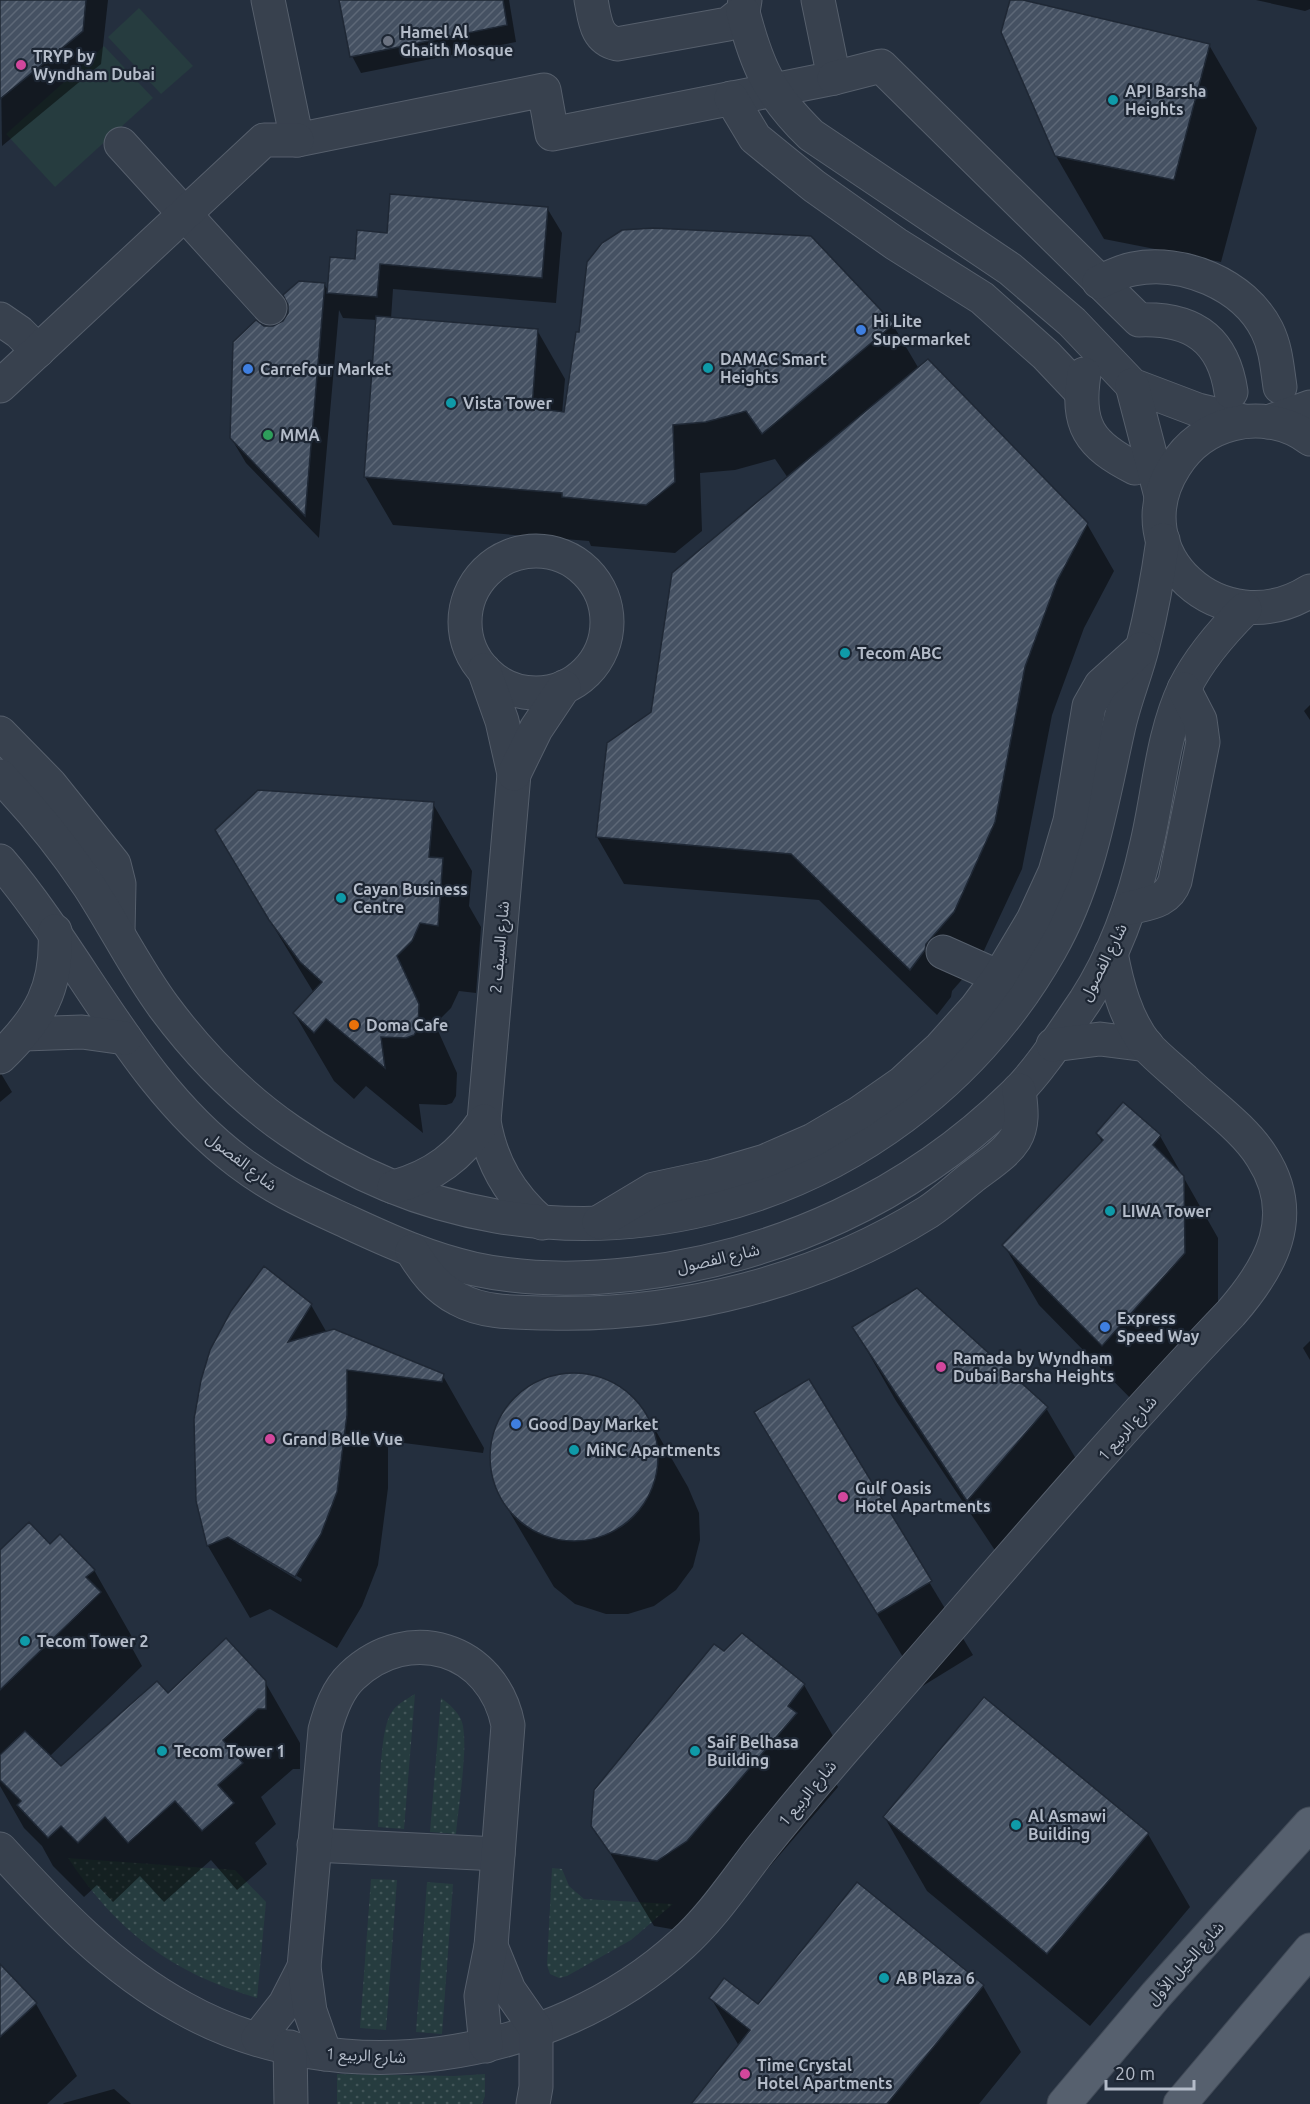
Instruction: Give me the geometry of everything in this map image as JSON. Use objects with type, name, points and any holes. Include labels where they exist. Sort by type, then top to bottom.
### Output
[{"type":"main road","name":"شارع الخيل الأول","points":[[1064,2104],[1156,1995],[1310,1824]]},
{"type":"main road","points":[[1180,2104],[1310,1950]]},
{"type":"street","points":[[268,0],[297,140]]},
{"type":"street","points":[[591,0],[597,29],[609,42],[617,44],[728,24],[744,6]]},
{"type":"street","points":[[818,0],[834,78]]},
{"type":"street","points":[[744,6],[753,53],[772,91],[811,135],[1010,269],[1072,322],[1132,385],[1176,403],[1247,412],[1310,407]]},
{"type":"street","points":[[0,386],[264,140],[297,140],[544,90],[552,134],[772,91],[880,66],[1138,320],[1177,322],[1209,341],[1221,356],[1247,412],[1287,426],[1310,439]]},
{"type":"street","points":[[731,98],[755,138],[814,186],[896,244],[982,298],[1046,355],[1083,383],[1083,417],[1092,440],[1109,455],[1135,468]]},
{"type":"street","points":[[121,144],[270,308]]},
{"type":"street","points":[[1099,282],[1134,269],[1158,267],[1183,270],[1206,277],[1229,289],[1250,306],[1266,328],[1275,350],[1280,387]]},
{"type":"street","points":[[0,319],[19,332],[38,351]]},
{"type":"street","points":[[1132,385],[1161,496],[1160,518],[1163,540],[1172,561],[1194,587],[1223,604],[1245,609],[1262,609],[1305,603]]},
{"type":"street","points":[[1161,496],[1170,474],[1191,446],[1247,412]]},
{"type":"street","points":[[0,776],[57,841],[166,1011],[226,1078],[291,1132],[328,1155],[394,1187],[442,1204],[491,1217],[542,1223],[595,1225],[667,1218],[727,1204],[805,1176],[877,1136],[927,1100],[979,1050],[1025,991],[1052,946],[1079,888],[1098,828],[1119,727],[1143,648],[1155,594],[1163,540]]},
{"type":"street","points":[[529,552],[551,552],[573,562],[592,578],[606,609],[607,627],[597,660],[579,679],[564,687],[543,693],[521,692],[501,684],[484,670],[472,653],[466,633],[465,612],[471,592],[493,566],[510,556],[529,552]]},
{"type":"street","name":"شارع الفصول","points":[[0,861],[56,931],[88,986],[125,1038],[195,1124],[236,1160],[282,1191],[313,1208],[412,1251],[476,1269],[552,1277],[606,1277],[683,1268],[759,1250],[830,1222],[899,1186],[962,1142],[1019,1090],[1086,999],[1112,953],[1129,908],[1147,845],[1169,735],[1184,689],[1220,634],[1245,609]]},
{"type":"street","points":[[595,1225],[646,1192],[765,1161],[813,1140],[859,1113],[902,1083],[941,1047],[976,1008],[999,977],[1034,920],[1055,872],[1070,821],[1082,761],[1086,718],[1094,695],[1143,648]]},
{"type":"street","name":"شارع السيف 2","points":[[484,670],[502,721],[514,774],[484,1121],[487,1141],[502,1178],[513,1195],[542,1223]]},
{"type":"street","name":"شارع السيف 2","points":[[514,774],[536,729],[564,687]]},
{"type":"street","points":[[0,733],[50,784],[114,864],[119,884],[117,932]]},
{"type":"street","points":[[0,1056],[24,1034],[45,1000],[53,978],[56,931]]},
{"type":"street","points":[[943,952],[999,977]]},
{"type":"street","name":"شارع الربيع 1","points":[[0,1850],[81,1934],[113,1962],[181,2008],[216,2026],[290,2047],[325,2054],[390,2059],[438,2055],[486,2046],[536,2029],[624,1988],[684,1942],[830,1766],[1258,1281],[1269,1262],[1279,1228],[1278,1202],[1271,1174],[1262,1156],[1147,1045],[1123,1001],[1112,953]]},
{"type":"street","points":[[24,1034],[82,1032],[125,1038]]},
{"type":"street","points":[[1053,1045],[1100,1039],[1147,1045]]},
{"type":"street","points":[[394,1187],[421,1178],[442,1167],[461,1152],[484,1121]]},
{"type":"street","points":[[325,2054],[310,2011],[304,1967],[325,1730],[330,1710],[351,1677],[380,1657],[409,1648],[424,1647],[446,1651],[467,1660],[485,1674],[496,1689],[504,1706],[508,1725],[491,1946],[482,1996],[486,2046]]},
{"type":"street","points":[[314,1845],[498,1854]]},
{"type":"street","points":[[491,1946],[508,1990],[536,2029],[536,2087],[533,2104]]},
{"type":"street","points":[[258,2038],[285,2004],[304,1967]]},
{"type":"street","points":[[290,2047],[291,2104]]},
{"type":"green space","points":[[139,8],[193,66],[161,94],[108,37]]},
{"type":"green space","points":[[104,46],[153,98],[55,187],[6,134]]},
{"type":"green space","points":[[415,1694],[404,1829],[378,1827],[386,1725],[395,1708]]},
{"type":"green space","points":[[441,1698],[458,1714],[464,1732],[464,1761],[456,1834],[430,1832]]},
{"type":"green space","points":[[68,1858],[235,1870],[266,1902],[257,1998],[198,1976],[149,1946],[106,1908]]},
{"type":"green space","points":[[552,1868],[562,1869],[569,1886],[584,1899],[673,1904],[631,1940],[567,1976],[559,1978],[550,1974],[547,1965]]},
{"type":"green space","points":[[371,1879],[397,1880],[386,2030],[360,2028]]},
{"type":"green space","points":[[427,1882],[453,1884],[442,2034],[416,2032]]},
{"type":"green space","points":[[337,2074],[454,2076],[485,2074],[485,2096],[482,2104],[337,2104]]},
{"type":"building","name":"TRYP by Wyndham Dubai","points":[[0,0],[86,0],[83,31],[0,99]]},
{"type":"building","name":"Hamel Al Ghaith Mosque","points":[[339,0],[503,0],[507,25],[350,57]]},
{"type":"building","name":"API Barsha Heights","points":[[1010,0],[1023,0],[1210,44],[1174,180],[1055,156],[1001,32]]},
{"type":"building","points":[[390,194],[548,207],[542,278],[380,264],[377,297],[327,293],[330,257],[355,259],[357,230],[387,233]]},
{"type":"building","name":"DAMAC Smart Heights","points":[[653,228],[811,236],[894,324],[762,434],[746,411],[706,422],[673,425],[675,482],[646,505],[562,497],[562,493],[364,477],[376,316],[538,329],[532,408],[564,412],[576,332],[579,332],[587,262],[602,243],[622,230]]},
{"type":"building","points":[[299,281],[325,283],[305,516],[230,438],[233,342],[256,320],[264,326],[273,326],[283,321],[288,313],[288,305],[283,295]]},
{"type":"building","name":"Tecom ABC","points":[[928,359],[1088,523],[1057,581],[1025,667],[995,822],[954,912],[926,944],[925,950],[910,970],[791,854],[596,837],[607,743],[651,712],[672,573]]},
{"type":"building","name":"Cayan Business Centre","points":[[258,790],[434,802],[429,857],[443,858],[438,926],[420,923],[412,941],[397,956],[419,1004],[418,1028],[414,1035],[406,1038],[381,1037],[385,1068],[326,1019],[314,1033],[293,1013],[322,982],[300,962],[269,920],[215,830]]},
{"type":"building","name":"LIWA Tower","points":[[1123,1102],[1161,1135],[1153,1145],[1184,1176],[1185,1253],[1102,1346],[1002,1245],[1103,1140],[1096,1133]]},
{"type":"building","name":"Grand Belle Vue","points":[[264,1266],[312,1304],[288,1342],[334,1329],[444,1374],[442,1382],[347,1370],[347,1415],[337,1492],[321,1534],[295,1577],[228,1537],[207,1546],[196,1501],[194,1419],[201,1380],[210,1350],[231,1311]]},
{"type":"building","name":"Ramada by Wyndham Dubai Barsha Heights","points":[[917,1288],[1048,1407],[967,1501],[852,1327]]},
{"type":"building","name":"MiNC Apartments","points":[[574,1373],[590,1374],[606,1379],[634,1397],[652,1425],[657,1441],[657,1473],[652,1489],[634,1517],[606,1535],[590,1540],[574,1541],[558,1540],[542,1535],[514,1517],[496,1489],[491,1473],[490,1457],[491,1441],[496,1425],[514,1397],[542,1379],[558,1374]]},
{"type":"building","name":"Gulf Oasis Hotel Apartments","points":[[809,1379],[932,1581],[877,1614],[754,1412]]},
{"type":"building","name":"Tecom Tower 2","points":[[29,1522],[50,1544],[60,1534],[95,1570],[86,1577],[101,1592],[0,1690],[0,1550]]},
{"type":"building","name":"Saif Belhasa Building","points":[[742,1633],[805,1684],[788,1706],[797,1713],[687,1841],[657,1861],[610,1853],[591,1826],[594,1790],[714,1644],[724,1651]]},
{"type":"building","name":"Tecom Tower 1","points":[[226,1638],[266,1681],[266,1709],[258,1709],[223,1740],[243,1763],[218,1785],[234,1803],[202,1831],[175,1801],[128,1843],[105,1817],[78,1843],[61,1826],[48,1838],[17,1805],[21,1801],[0,1780],[0,1755],[25,1731],[61,1766],[157,1681],[168,1693]]},
{"type":"building","name":"Al Asmawi Building","points":[[984,1697],[1149,1833],[1047,1954],[883,1817]]},
{"type":"building","points":[[857,1882],[984,1985],[887,2104],[691,2104],[750,2030],[709,1998],[724,1978],[758,2004]]},
{"type":"building","points":[[0,1964],[37,2003],[0,2037]]},
{"type":"place","name":"Hamel Al Ghaith Mosque","points":[[388,41]]},
{"type":"place","name":"TRYP by Wyndham Dubai","points":[[21,65]]},
{"type":"place","name":"API Barsha Heights","points":[[1113,100]]},
{"type":"place","name":"Hi Lite Supermarket","points":[[861,330]]},
{"type":"place","name":"DAMAC Smart Heights","points":[[708,368]]},
{"type":"place","name":"Carrefour Market","points":[[248,369]]},
{"type":"place","name":"Vista Tower","points":[[451,403]]},
{"type":"place","name":"MMA","points":[[268,435]]},
{"type":"place","name":"Tecom ABC","points":[[845,653]]},
{"type":"place","name":"Cayan Business Centre","points":[[341,898]]},
{"type":"place","name":"Doma Cafe","points":[[354,1025]]},
{"type":"place","name":"LIWA Tower","points":[[1110,1211]]},
{"type":"place","name":"Express Speed Way","points":[[1105,1327]]},
{"type":"place","name":"Ramada by Wyndham Dubai Barsha Heights","points":[[941,1367]]},
{"type":"place","name":"Good Day Market","points":[[516,1424]]},
{"type":"place","name":"Grand Belle Vue","points":[[270,1439]]},
{"type":"place","name":"MiNC Apartments","points":[[574,1450]]},
{"type":"place","name":"Gulf Oasis Hotel Apartments","points":[[843,1497]]},
{"type":"place","name":"Tecom Tower 2","points":[[25,1641]]},
{"type":"place","name":"Tecom Tower 1","points":[[162,1751]]},
{"type":"place","name":"Saif Belhasa Building","points":[[695,1751]]},
{"type":"place","name":"Al Asmawi Building","points":[[1016,1825]]},
{"type":"place","name":"AB Plaza 6","points":[[884,1978]]},
{"type":"place","name":"Time Crystal Hotel Apartments","points":[[745,2074]]}]
